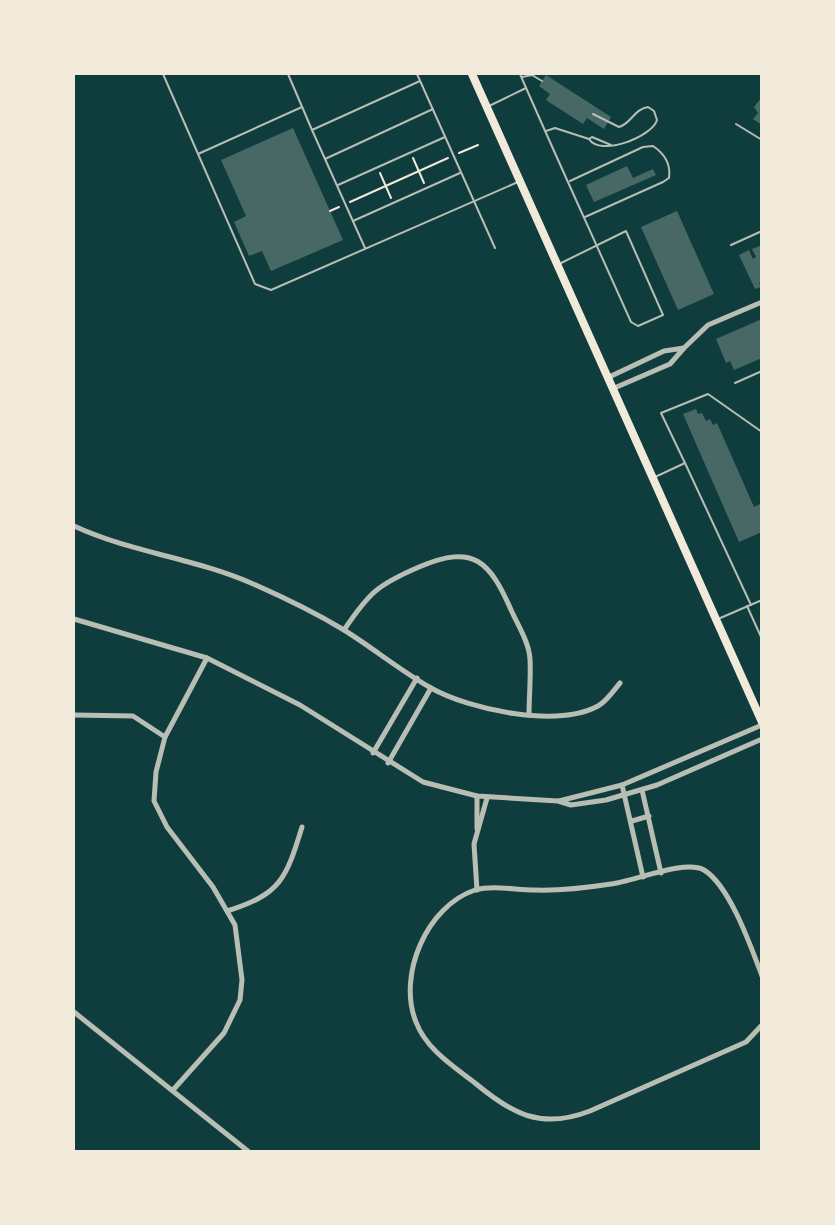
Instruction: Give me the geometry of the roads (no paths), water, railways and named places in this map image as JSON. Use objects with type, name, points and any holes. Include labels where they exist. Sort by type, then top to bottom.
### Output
[{"type":"main road","points":[[472,74],[762,724]]},
{"type":"street","points":[[612,389],[670,364],[708,325],[762,302]]},
{"type":"street","points":[[607,378],[657,355],[684,348]]},
{"type":"street","points":[[657,355],[662,367]]},
{"type":"street","points":[[74,526],[122,543],[200,563],[299,605],[344,630],[431,688],[482,708],[529,715],[568,714],[600,705],[621,683]]},
{"type":"street","points":[[344,630],[369,594],[380,585],[450,556],[471,558],[485,566],[494,577],[528,648],[529,715]]},
{"type":"street","points":[[74,619],[207,657],[300,705],[388,763],[423,782],[488,798],[558,801],[571,805],[625,796],[762,739]]},
{"type":"street","points":[[173,1090],[224,1033],[240,1000],[239,939],[227,911],[167,827],[157,807],[156,772],[165,737],[207,657]]},
{"type":"street","points":[[373,753],[417,678]]},
{"type":"street","points":[[388,763],[431,688]]},
{"type":"street","points":[[74,716],[133,716],[165,737]]},
{"type":"street","points":[[558,801],[622,785],[762,724]]},
{"type":"street","points":[[622,785],[643,877]]},
{"type":"street","points":[[642,790],[661,873]]},
{"type":"street","points":[[477,796],[477,829],[473,858],[477,890]]},
{"type":"street","points":[[477,829],[483,818],[488,798]]},
{"type":"street","points":[[632,821],[649,816]]},
{"type":"street","points":[[227,911],[254,903],[274,890],[294,853],[302,827]]},
{"type":"street","points":[[762,976],[729,902],[717,882],[702,869],[682,868],[618,883],[564,890],[477,890],[457,899],[445,908],[428,933],[411,973],[415,1021],[434,1050],[494,1099],[528,1117],[572,1118],[590,1111],[746,1042],[762,1024]]},
{"type":"street","points":[[74,1012],[249,1152]]},
{"type":"lane","points":[[163,74],[255,284],[271,290],[520,181]]},
{"type":"lane","points":[[288,74],[365,248]]},
{"type":"lane","points":[[417,74],[495,248]]},
{"type":"lane","points":[[542,81],[530,75],[521,75],[526,88],[585,217],[597,245],[633,324],[641,325],[663,315],[626,231],[597,245],[557,265]]},
{"type":"lane","points":[[312,130],[420,81]]},
{"type":"lane","points":[[487,107],[526,88]]},
{"type":"lane","points":[[198,154],[302,106]]},
{"type":"lane","points":[[589,139],[591,143],[606,148],[652,130],[657,123],[656,113],[650,107],[643,107],[626,124],[618,127],[593,114]]},
{"type":"lane","points":[[325,159],[433,109]]},
{"type":"lane","points":[[736,124],[762,140]]},
{"type":"lane","points":[[546,131],[555,128],[589,139],[592,137],[611,145]]},
{"type":"lane","points":[[337,186],[445,137]]},
{"type":"lane","points":[[569,182],[643,147],[653,146],[663,153],[669,178],[585,217]]},
{"type":"lane","points":[[353,221],[461,172]]},
{"type":"lane","points":[[731,245],[762,231]]},
{"type":"lane","points":[[735,383],[762,371]]},
{"type":"lane","points":[[762,432],[708,394],[662,413],[762,639]]},
{"type":"lane","points":[[652,478],[685,463]]},
{"type":"lane","points":[[716,621],[762,600]]}]
